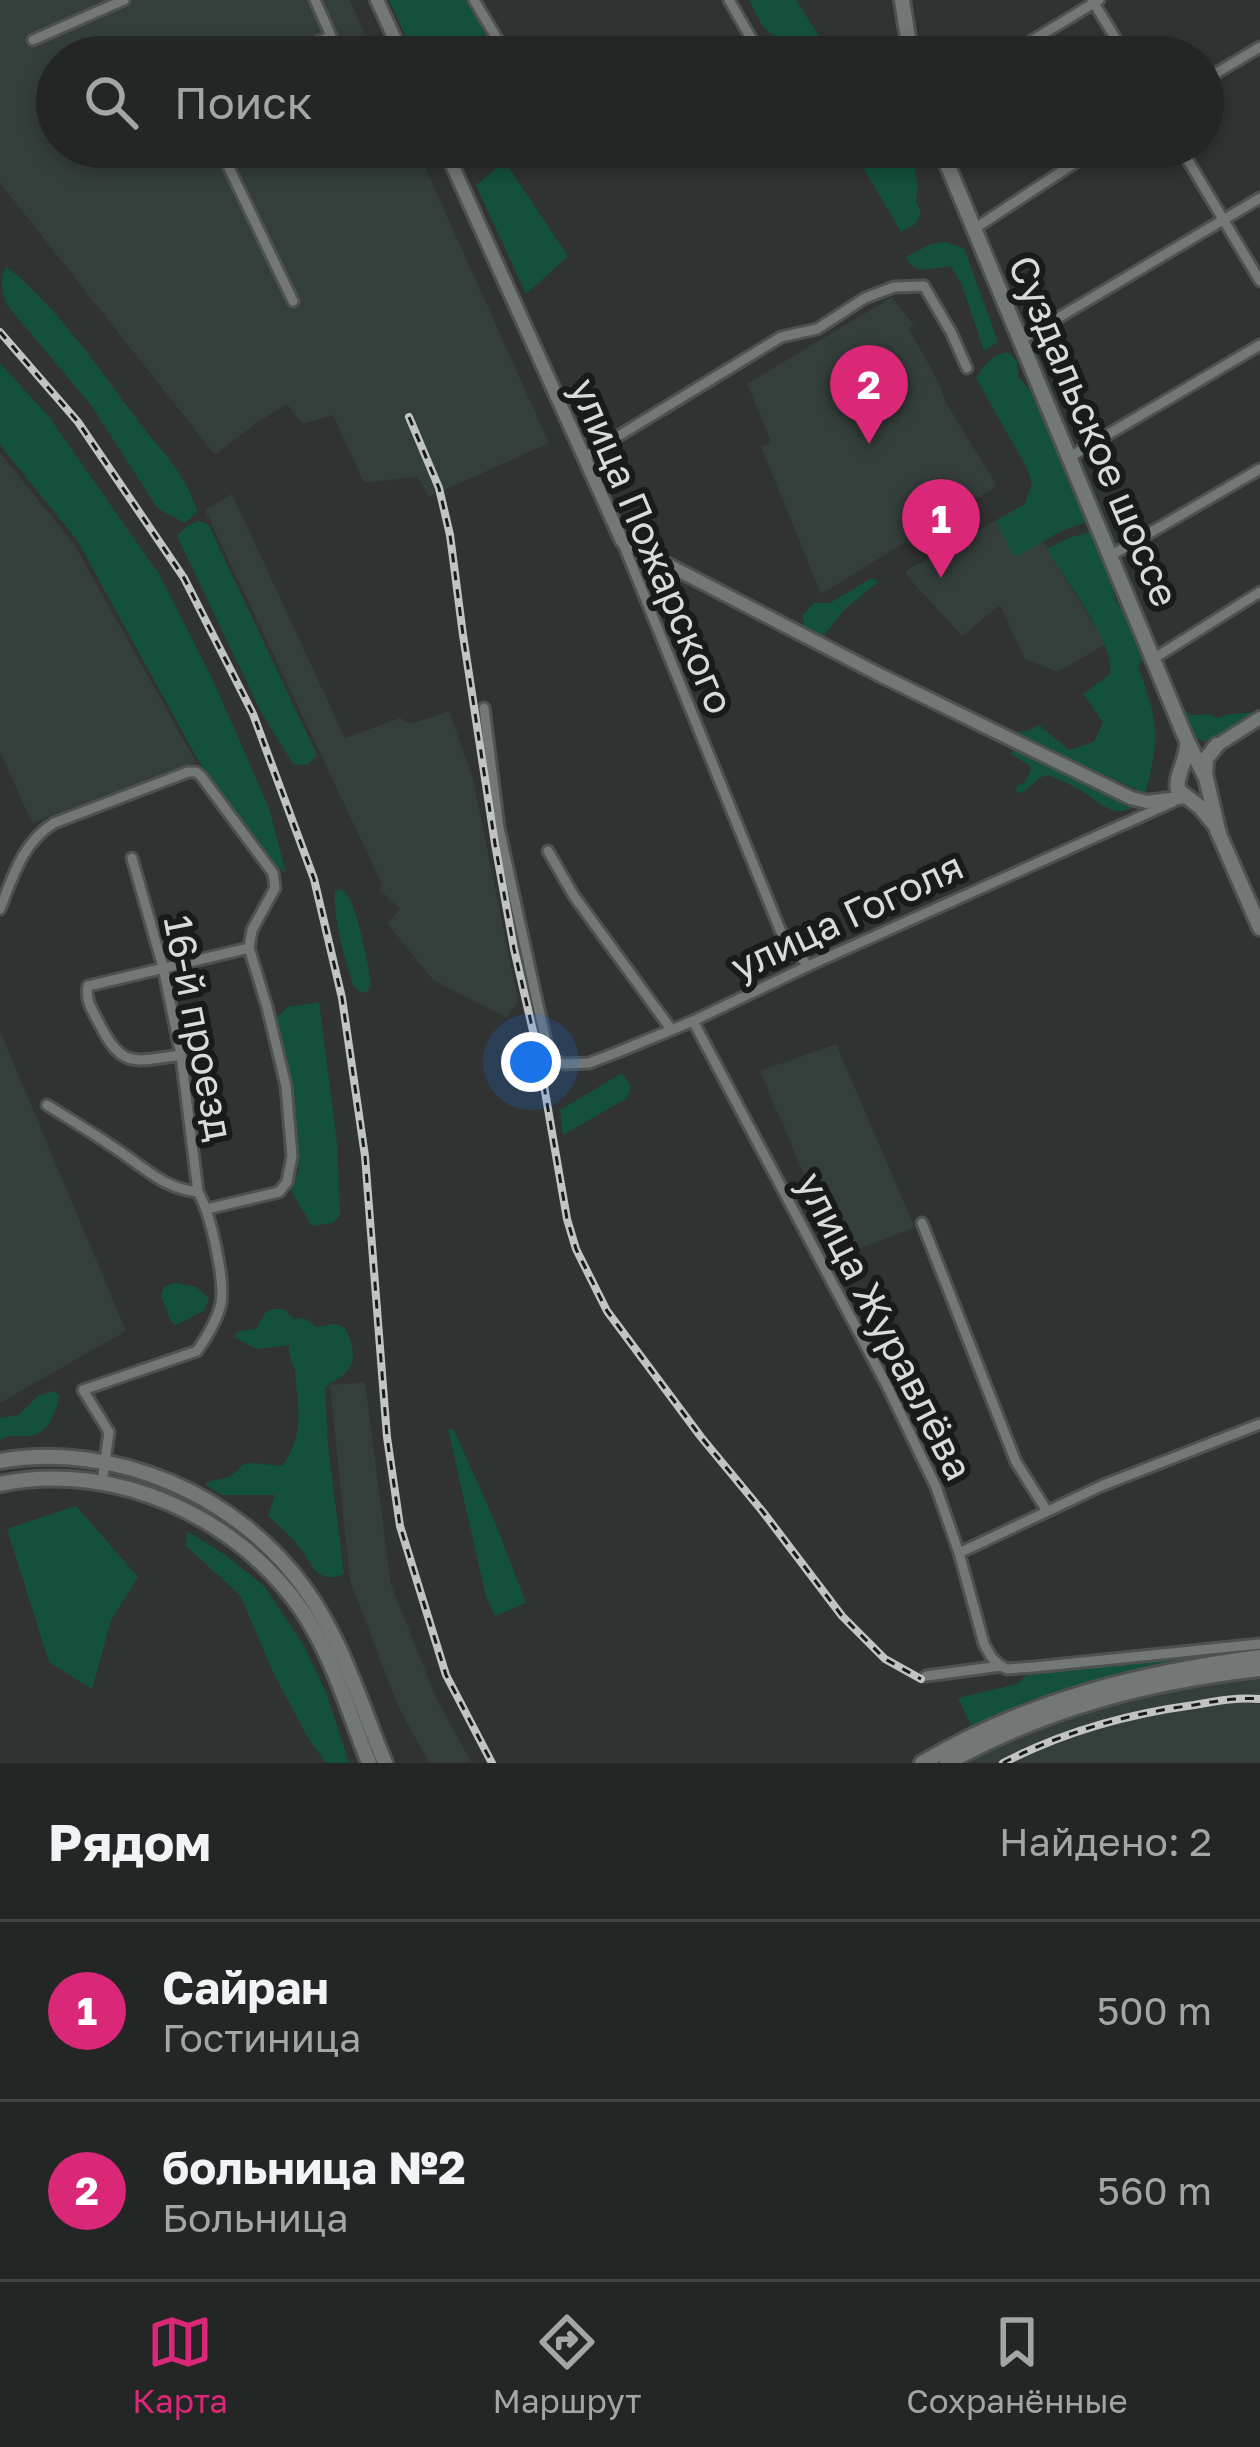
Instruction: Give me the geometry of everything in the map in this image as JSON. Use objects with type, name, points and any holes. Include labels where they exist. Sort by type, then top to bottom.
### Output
[{"type":"main road","points":[[902,0],[908,36]]},
{"type":"main road","name":"Суздальское шоссе","points":[[949,168],[1203,773],[1219,834]]},
{"type":"main road","points":[[1187,742],[1178,790],[1186,798],[1201,794],[1206,759],[1217,745]]},
{"type":"main road","points":[[1179,775],[1196,768],[1203,773]]},
{"type":"main road","name":"Суздальское шоссе","points":[[1186,798],[1208,815],[1219,834],[1260,928]]},
{"type":"main road","points":[[0,1461],[53,1457],[104,1461],[165,1480],[242,1523],[273,1550],[305,1589],[332,1634],[385,1763]]},
{"type":"main road","points":[[0,1484],[59,1478],[102,1483],[189,1512],[235,1539],[270,1571],[303,1613],[322,1647],[369,1763]]},
{"type":"main road","points":[[922,1763],[995,1724],[1093,1688],[1257,1657]]},
{"type":"main road","points":[[947,1763],[1077,1705],[1257,1657]]},
{"type":"street","points":[[42,36],[124,0]]},
{"type":"street","points":[[315,0],[331,36]]},
{"type":"street","points":[[377,0],[393,36]]},
{"type":"street","points":[[474,0],[495,36]]},
{"type":"street","points":[[729,0],[750,36]]},
{"type":"street","points":[[1039,36],[1095,1],[1115,36]]},
{"type":"street","points":[[1224,68],[1260,47]]},
{"type":"street","points":[[229,168],[293,301]]},
{"type":"street","name":"улица Пожарского","points":[[454,168],[622,541],[781,932],[808,965]]},
{"type":"street","points":[[974,229],[1067,168]]},
{"type":"street","points":[[1192,168],[1260,281]]},
{"type":"street","points":[[1021,340],[1260,198]]},
{"type":"street","points":[[584,457],[781,337],[817,329],[865,298],[894,287],[924,286],[967,368]]},
{"type":"street","points":[[1068,458],[1260,345]]},
{"type":"street","points":[[1110,556],[1260,470]]},
{"type":"street","points":[[622,541],[1137,801],[1156,807],[1186,798]]},
{"type":"street","points":[[1153,659],[1260,592]]},
{"type":"street","name":"улица Гоголя","points":[[484,708],[499,828],[550,1060],[566,1064],[589,1063],[693,1021],[1156,807]]},
{"type":"street","points":[[1187,742],[1201,749],[1217,745],[1260,718]]},
{"type":"street","points":[[0,909],[21,857],[41,831],[183,773],[196,772],[267,862],[274,888],[252,930],[249,948],[286,1086],[291,1168],[279,1192],[207,1209]]},
{"type":"street","points":[[1156,807],[1179,775]]},
{"type":"street","points":[[548,850],[574,896],[671,1029]]},
{"type":"street","name":"16-й проезд","points":[[104,1461],[109,1432],[83,1390],[197,1351],[219,1311],[222,1286],[207,1209],[198,1192],[182,1054],[132,858]]},
{"type":"street","points":[[182,1054],[136,1061],[112,1048],[87,1000],[91,983],[249,948]]},
{"type":"street","name":"улица Журавлёва","points":[[693,1021],[936,1487],[984,1644],[1001,1666]]},
{"type":"street","points":[[47,1105],[156,1179],[198,1192]]},
{"type":"street","points":[[922,1223],[1016,1462],[1048,1511]]},
{"type":"street","points":[[959,1552],[1101,1486],[1260,1424]]},
{"type":"street","points":[[102,1483],[104,1461]]},
{"type":"street","points":[[926,1676],[1001,1666],[1257,1657]]},
{"type":"shaded area","points":[[0,0],[350,0],[366,36],[36,36],[36,168],[425,168],[549,443],[429,497],[417,477],[364,483],[333,415],[302,424],[287,404],[215,455],[0,183]]},
{"type":"shaded area","points":[[892,297],[914,325],[909,329],[945,401],[997,486],[821,594],[761,447],[771,442],[747,384]]},
{"type":"shaded area","points":[[0,453],[74,544],[196,762],[32,823],[0,752]]},
{"type":"shaded area","points":[[232,494],[345,738],[400,718],[411,724],[449,711],[473,779],[518,1000],[507,1018],[433,980],[387,923],[400,909],[379,889],[382,884],[205,510]]},
{"type":"shaded area","points":[[1025,504],[1106,644],[1058,672],[1024,658],[1000,605],[962,636],[906,571]]},
{"type":"shaded area","points":[[0,1031],[126,1331],[0,1403]]},
{"type":"shaded area","points":[[836,1044],[915,1228],[839,1256],[760,1071]]},
{"type":"shaded area","points":[[365,1382],[391,1585],[437,1700],[472,1763],[429,1763],[397,1704],[350,1580],[330,1385]]},
{"type":"shaded area","points":[[1260,1678],[1260,1763],[965,1763],[1099,1708],[1145,1695]]},
{"type":"green space","points":[[389,0],[465,0],[487,36],[405,36]]},
{"type":"green space","points":[[749,0],[796,0],[819,36],[774,36],[763,27]]},
{"type":"green space","points":[[509,168],[568,256],[526,294],[476,185],[495,170]]},
{"type":"green space","points":[[864,168],[914,168],[921,214],[901,232]]},
{"type":"green space","points":[[944,242],[964,248],[998,342],[984,351],[961,282],[950,266],[920,269],[906,257]]},
{"type":"green space","points":[[6,266],[62,321],[174,466],[197,512],[185,523],[158,509],[91,405],[7,305],[2,285]]},
{"type":"green space","points":[[1008,352],[1017,361],[1018,376],[1031,392],[1087,522],[1018,556],[1013,555],[996,521],[1025,504],[1032,483],[976,378],[993,358]]},
{"type":"green space","points":[[0,363],[49,417],[159,574],[212,678],[269,808],[286,873],[241,838],[77,540],[0,445]]},
{"type":"green space","points":[[198,521],[208,524],[317,755],[308,764],[294,765],[261,712],[177,536]]},
{"type":"green space","points":[[1092,532],[1115,599],[1143,659],[1138,666],[1155,729],[1145,794],[1014,732],[1039,725],[1069,750],[1094,742],[1103,722],[1083,694],[1110,674],[1110,661],[1087,611],[1047,549]]},
{"type":"green space","points":[[872,578],[878,582],[846,608],[824,635],[804,627],[803,615],[814,603],[830,603]]},
{"type":"green space","points":[[1177,705],[1191,715],[1216,718],[1260,712],[1205,742],[1191,735]]},
{"type":"green space","points":[[1013,745],[1134,807],[1110,809],[1049,775],[1022,793],[1016,792],[1031,770],[1012,755]]},
{"type":"green space","points":[[340,889],[351,902],[369,968],[371,987],[365,993],[353,985],[340,939],[335,891]]},
{"type":"green space","points":[[319,1002],[337,1143],[340,1215],[333,1223],[312,1226],[290,1189],[299,1171],[291,1083],[277,1017],[288,1007]]},
{"type":"green space","points":[[622,1073],[631,1087],[627,1098],[563,1135],[560,1110]]},
{"type":"green space","points":[[164,1286],[196,1287],[209,1298],[205,1310],[176,1325],[161,1296]]},
{"type":"green space","points":[[271,1309],[283,1309],[316,1327],[336,1324],[345,1328],[352,1347],[347,1371],[325,1388],[344,1574],[335,1577],[316,1571],[295,1541],[268,1516],[275,1495],[222,1495],[206,1485],[230,1477],[244,1464],[282,1466],[294,1443],[298,1409],[289,1345],[256,1349],[235,1334],[256,1329]]},
{"type":"green space","points":[[54,1391],[59,1395],[56,1408],[42,1431],[0,1440],[0,1418],[19,1415],[38,1396]]},
{"type":"green space","points":[[448,1429],[454,1430],[526,1603],[495,1616],[486,1597]]},
{"type":"green space","points":[[76,1506],[138,1577],[111,1620],[92,1689],[49,1662],[7,1529]]},
{"type":"green space","points":[[187,1531],[264,1586],[303,1644],[326,1692],[349,1763],[326,1763],[308,1738],[240,1595],[186,1546]]},
{"type":"green space","points":[[1235,1651],[1240,1655],[1131,1671],[1085,1684],[973,1729],[958,1698],[1017,1684],[1029,1673]]},
{"type":"railway","points":[[0,332],[78,422],[184,578],[253,714],[314,879],[342,998],[365,1156],[387,1437],[400,1526],[446,1675],[492,1763]]},
{"type":"railway","points":[[409,417],[439,488],[450,535],[495,844],[576,1249],[607,1311],[842,1616],[885,1659],[921,1679]]},
{"type":"railway","points":[[1003,1763],[1072,1733],[1120,1719],[1219,1701],[1260,1699]]},
{"type":"place","name":"больница №2","points":[[869,444]]},
{"type":"place","name":"Сайран","points":[[941,578]]}]
